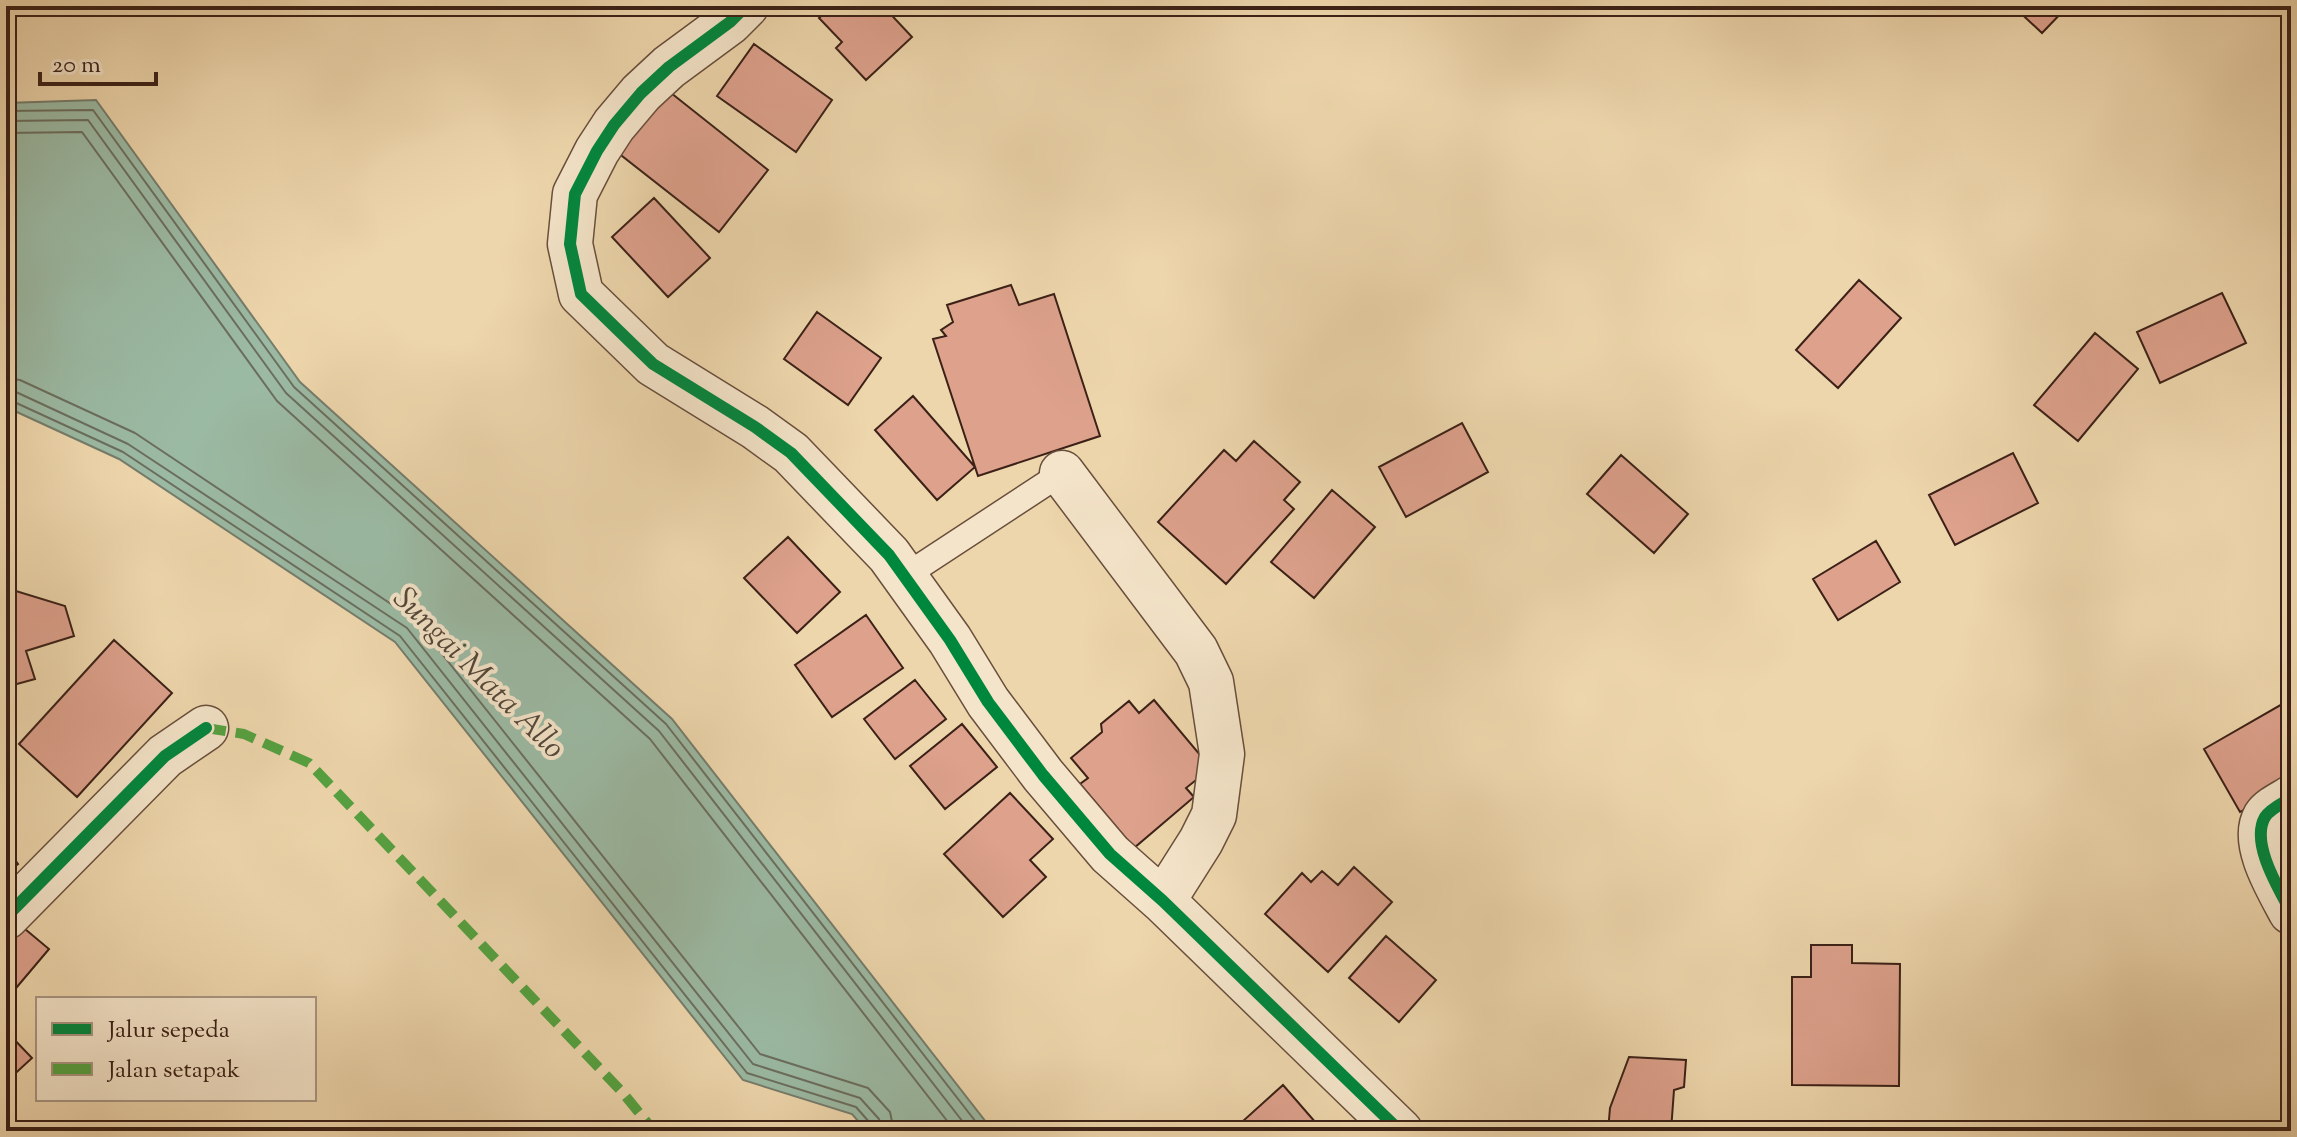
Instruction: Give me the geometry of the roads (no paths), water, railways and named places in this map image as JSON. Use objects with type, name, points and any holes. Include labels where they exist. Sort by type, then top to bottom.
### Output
[{"type":"street","points":[[746,6],[641,93],[597,151],[575,194],[570,244],[581,294],[653,364],[791,453],[889,555],[950,640],[988,702],[1043,775],[1110,854],[1163,901],[1400,1131]]},
{"type":"street","points":[[1062,473],[1196,651],[1211,682],[1222,754],[1214,815],[1163,901]]},
{"type":"street","points":[[6,917],[165,756],[206,728]]},
{"type":"street","points":[[2291,798],[2266,815],[2261,832],[2263,853],[2291,912]]},
{"type":"lane","points":[[905,576],[1062,473]]},
{"type":"water","name":"Sungai Mata Allo","points":[[96,100],[300,382],[672,719],[993,1131],[867,1131],[852,1114],[743,1080],[395,642],[119,459],[6,407],[6,103]]}]
